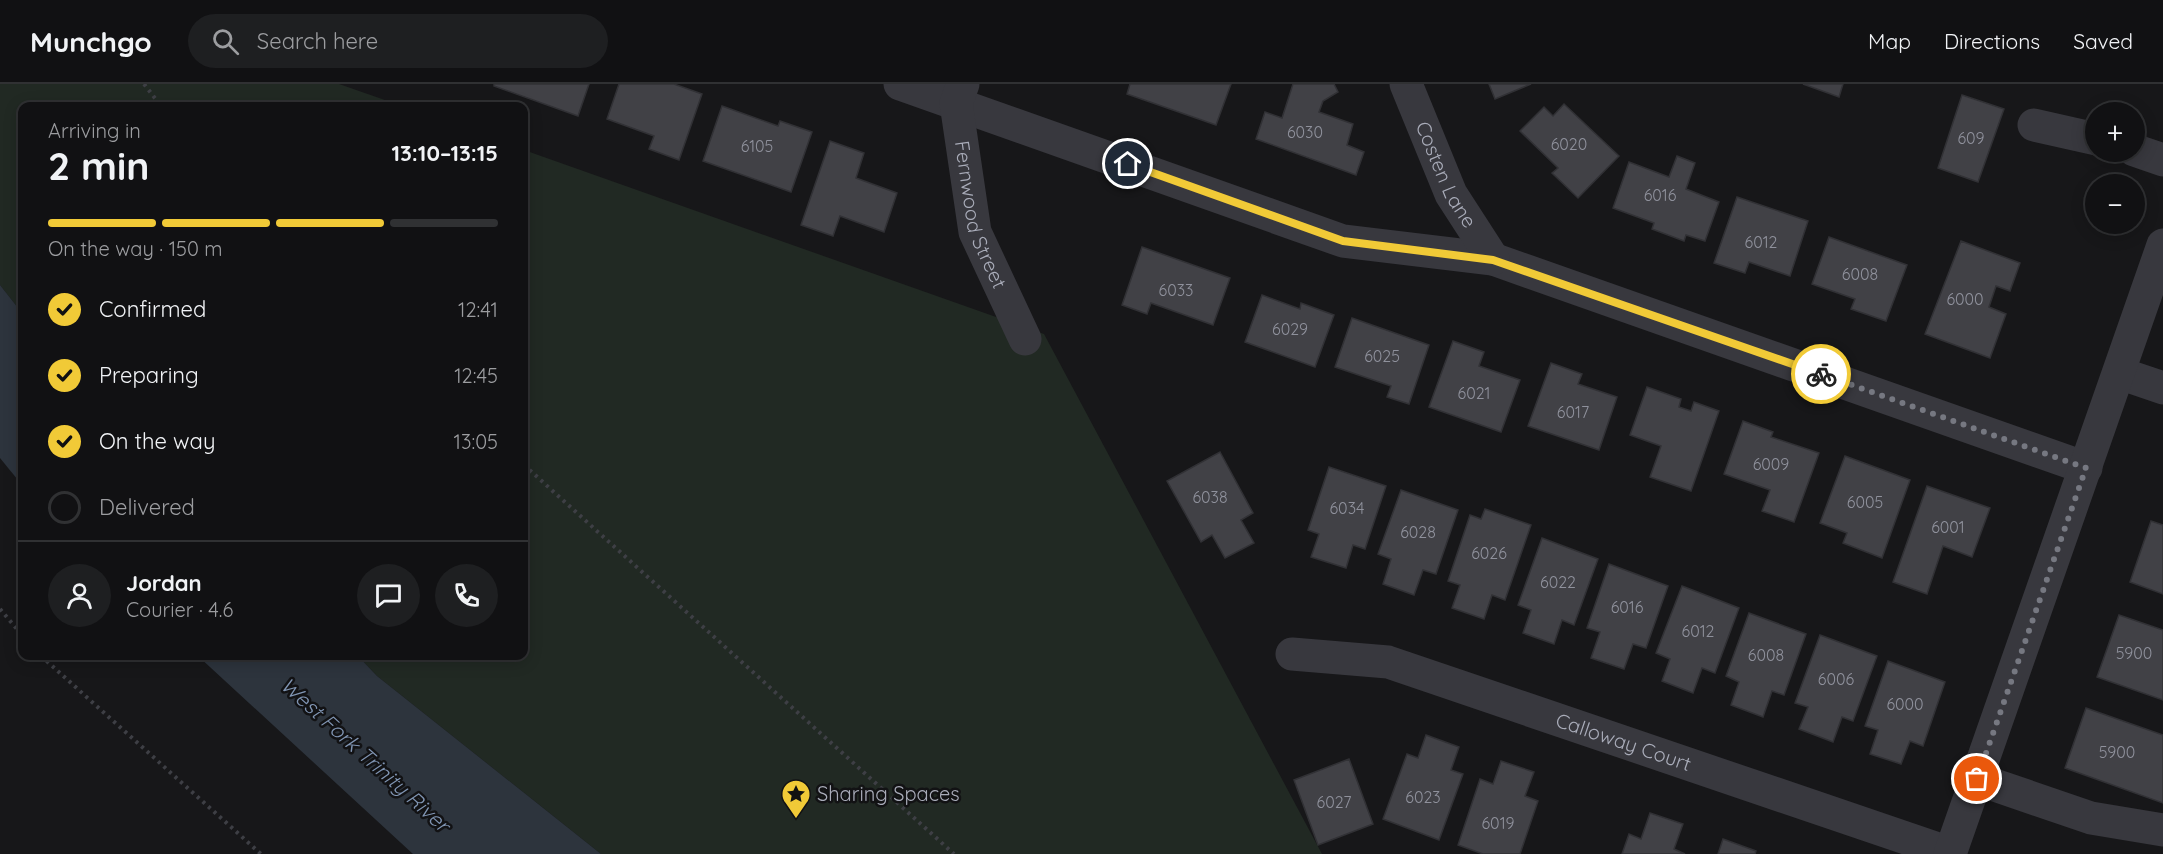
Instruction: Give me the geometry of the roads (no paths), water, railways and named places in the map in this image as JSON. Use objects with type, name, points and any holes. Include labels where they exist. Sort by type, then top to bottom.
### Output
[{"type":"street","points":[[900,84],[960,93],[1343,241],[1493,260],[2086,468]]},
{"type":"street","name":"Costen Lane","points":[[1406,84],[1451,194],[1493,260]]},
{"type":"street","name":"Fernwood Street","points":[[960,93],[975,232],[1024,339]]},
{"type":"street","points":[[2034,125],[2085,137]]},
{"type":"street","points":[[2145,154],[2163,160]]},
{"type":"street","points":[[1950,854],[2163,245]]},
{"type":"street","points":[[2119,373],[2163,388]]},
{"type":"street","name":"Calloway Court","points":[[1292,654],[1388,662],[1950,854]]},
{"type":"street","points":[[1977,779],[2091,818],[2163,830]]},
{"type":"water","points":[[0,285],[18,308],[18,480],[0,458]]},
{"type":"water","name":"West Fork Trinity River","points":[[202,660],[362,660],[377,676],[601,854],[413,854]]},
{"type":"place","name":"Sharing Spaces","points":[[796,820]]}]
